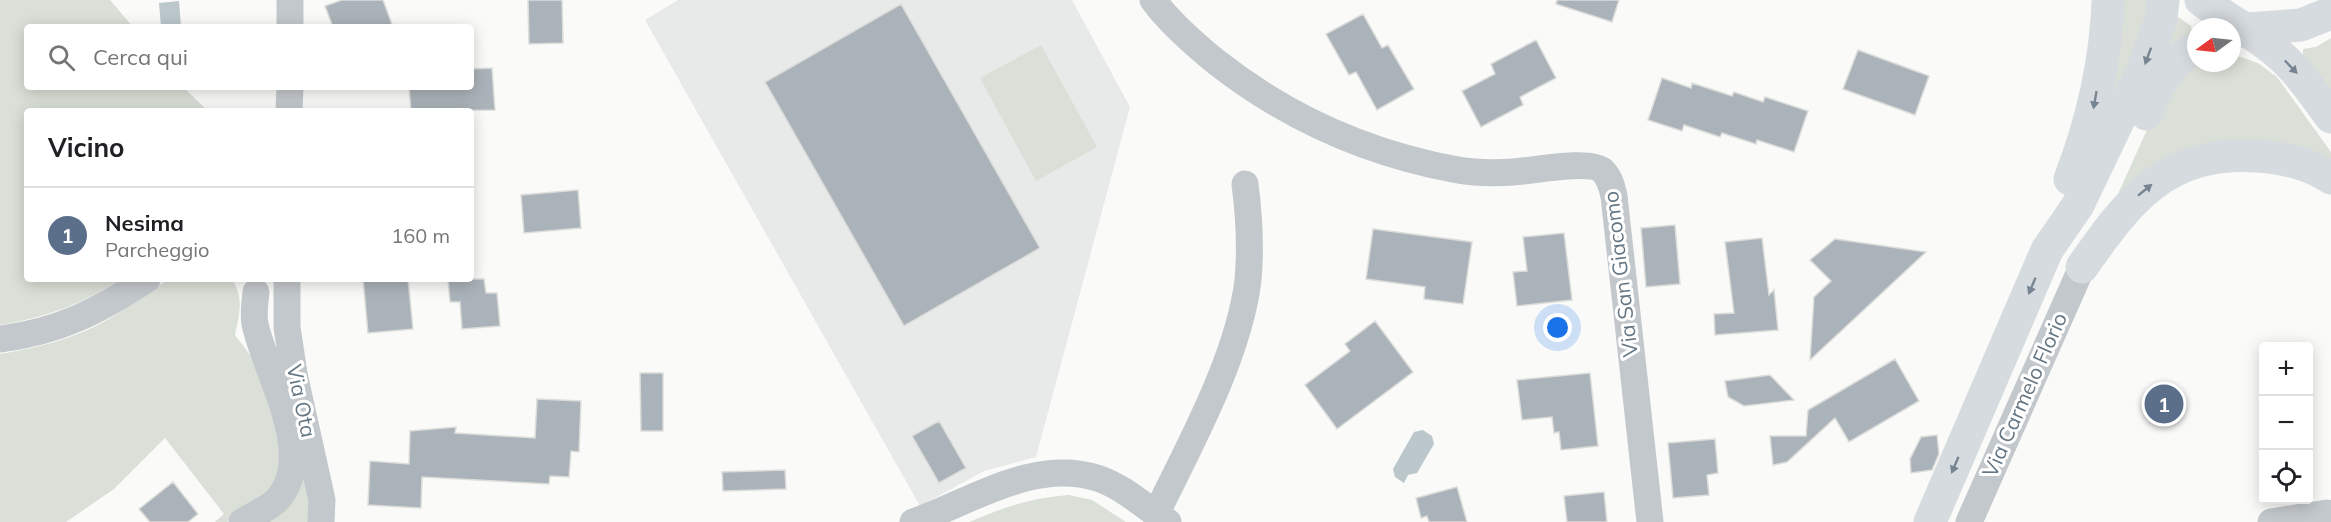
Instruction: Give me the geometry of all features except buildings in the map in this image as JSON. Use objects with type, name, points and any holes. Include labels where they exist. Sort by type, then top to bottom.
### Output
[{"type":"main road","points":[[1930,522],[2047,250],[2092,113],[2106,30],[2108,0]]},
{"type":"main road","points":[[2047,250],[2078,205],[2130,98],[2161,20],[2163,0]]},
{"type":"main road","points":[[2200,0],[2222,18]]},
{"type":"main road","points":[[2241,32],[2301,25],[2331,13]]},
{"type":"main road","points":[[2241,33],[2294,69],[2331,117]]},
{"type":"main road","points":[[2082,267],[2093,227],[2159,84],[2173,63],[2187,54]]},
{"type":"main road","points":[[2082,267],[2115,220],[2136,198],[2159,179],[2183,166],[2229,156],[2264,157],[2307,165],[2331,178]]},
{"type":"street","points":[[290,0],[290,24]]},
{"type":"street","name":"Via San Giacomo","points":[[1153,0],[1197,46],[1264,98],[1301,118],[1373,148],[1461,170],[1511,172],[1588,166],[1602,170],[1611,182],[1614,196],[1650,522]]},
{"type":"street","points":[[290,90],[290,108]]},
{"type":"street","points":[[913,522],[1012,482],[1040,474],[1073,473],[1098,478],[1121,489],[1162,518],[1235,338],[1248,280],[1250,221],[1245,183]]},
{"type":"street","name":"Via Carmelo Florio","points":[[1969,522],[2082,267]]},
{"type":"street","points":[[0,339],[55,328],[81,318],[142,282]]},
{"type":"street","name":"Via Ota","points":[[287,282],[287,327],[294,374],[322,500],[321,522]]},
{"type":"street","points":[[250,285],[287,327]]},
{"type":"street","points":[[242,522],[276,500],[285,487],[292,456],[290,428],[254,321],[250,285]]},
{"type":"street","points":[[2271,522],[2327,513],[2331,517]]},
{"type":"shaded area","points":[[0,0],[110,0],[130,24],[24,24],[24,90],[186,90],[205,108],[24,108],[24,282],[117,282],[93,296],[64,308],[0,325]]},
{"type":"shaded area","points":[[678,0],[1072,0],[1130,107],[1036,457],[984,471],[920,506],[645,20]]},
{"type":"shaded area","points":[[2117,0],[2150,0],[2146,29],[2102,115]]},
{"type":"shaded area","points":[[179,1],[181,24],[161,24],[159,3]]},
{"type":"shaded area","points":[[2177,16],[2187,23],[2187,37],[2161,56]]},
{"type":"shaded area","points":[[2331,38],[2331,92],[2303,56],[2303,49],[2316,47]]},
{"type":"shaded area","points":[[1041,45],[1097,147],[1036,181],[980,78]]},
{"type":"shaded area","points":[[2241,57],[2258,63],[2277,77],[2331,152],[2331,164],[2288,147],[2113,205],[2164,92],[2187,71],[2241,72]]},
{"type":"shaded area","points":[[164,282],[233,282],[238,292],[240,306],[235,335],[259,367],[285,443],[277,487],[227,522],[215,522],[224,514],[165,438],[114,489],[66,522],[0,522],[0,354],[68,338],[115,315]]},
{"type":"shaded area","points":[[1423,430],[1432,436],[1434,444],[1417,473],[1408,475],[1404,483],[1395,477],[1393,469],[1414,432]]},
{"type":"shaded area","points":[[297,448],[311,491],[311,522],[255,522]]},
{"type":"shaded area","points":[[1069,495],[1092,500],[1126,522],[969,522],[1018,504]]},
{"type":"place","name":"Nesima","points":[[2164,404]]}]
